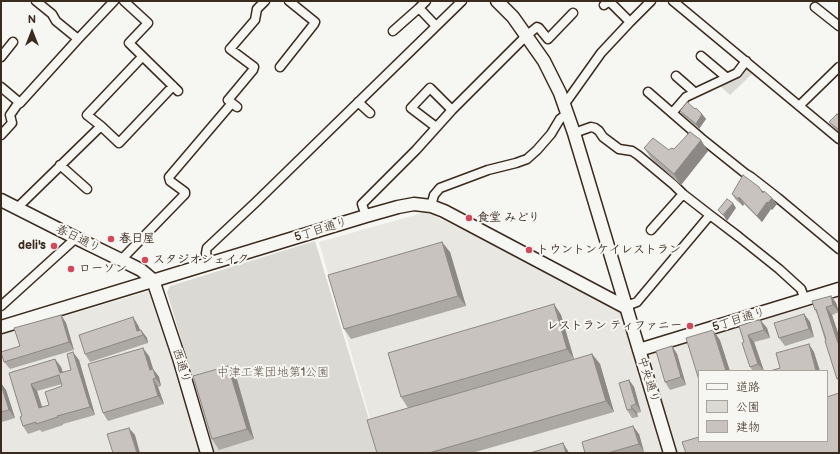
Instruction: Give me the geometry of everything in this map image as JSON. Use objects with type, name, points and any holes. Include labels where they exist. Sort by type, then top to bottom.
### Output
[{"type":"street","points":[[36,1],[52,14],[56,21],[78,39]]},
{"type":"street","points":[[1,135],[12,123],[10,115],[17,105],[114,1]]},
{"type":"street","points":[[119,143],[175,89],[129,43],[148,23],[124,1]]},
{"type":"street","points":[[121,260],[185,194],[185,192],[170,181],[169,177],[234,105],[228,100],[254,67],[230,49],[255,20],[257,9],[265,1]]},
{"type":"street","points":[[279,67],[315,22],[289,1]]},
{"type":"street","points":[[395,27],[426,1]]},
{"type":"street","points":[[209,264],[206,253],[207,248],[329,135],[345,119],[358,102],[462,1]]},
{"type":"street","name":"中央通り","points":[[497,1],[513,17],[544,61],[560,93],[574,133],[670,453]]},
{"type":"street","points":[[604,5],[609,1],[630,22]]},
{"type":"street","points":[[431,206],[434,195],[440,188],[488,170],[527,159],[551,134],[601,53],[651,1]]},
{"type":"street","points":[[673,1],[839,139]]},
{"type":"street","points":[[815,7],[839,26]]},
{"type":"street","points":[[419,8],[436,26]]},
{"type":"street","points":[[366,216],[362,204],[405,161],[452,110],[526,36],[537,27],[548,39],[573,13]]},
{"type":"street","points":[[1,56],[13,46]]},
{"type":"street","points":[[701,56],[726,77]]},
{"type":"street","points":[[126,150],[85,113],[142,57]]},
{"type":"street","points":[[673,112],[686,97],[737,73],[746,61]]},
{"type":"street","points":[[799,106],[839,67]]},
{"type":"street","points":[[676,76],[692,90],[693,93]]},
{"type":"street","points":[[1,87],[20,103]]},
{"type":"street","points":[[436,127],[411,108],[430,88],[452,110]]},
{"type":"street","points":[[648,92],[673,112],[701,138],[746,174],[751,176],[839,249]]},
{"type":"street","points":[[358,102],[370,113]]},
{"type":"street","points":[[18,208],[101,126]]},
{"type":"street","points":[[574,133],[595,128],[603,137],[619,149],[632,151],[638,155],[683,194],[780,269],[802,288],[805,300]]},
{"type":"street","points":[[60,165],[87,189]]},
{"type":"street","points":[[651,230],[683,194]]},
{"type":"street","name":"春日通り","points":[[1,200],[141,270],[153,280]]},
{"type":"street","name":"5丁目通り","points":[[1,327],[366,216],[414,204],[431,206],[444,211],[626,307]]},
{"type":"street","points":[[656,210],[664,216]]},
{"type":"street","points":[[626,307],[637,302],[710,215]]},
{"type":"street","points":[[1,306],[76,238]]},
{"type":"street","name":"西通り","points":[[153,280],[179,358],[207,453]]},
{"type":"street","name":"5丁目通り","points":[[639,350],[839,290]]},
{"type":"shaded area","points":[[426,212],[627,308],[641,354],[839,297],[839,453],[380,453],[319,242]]},
{"type":"shaded area","points":[[156,289],[206,453],[1,453],[1,335]]},
{"type":"green space","points":[[747,67],[754,72],[730,95],[720,86],[740,76]]},
{"type":"green space","name":"中津工業団地第1公園","points":[[315,241],[379,453],[215,453],[167,292],[170,286]]},
{"type":"building","points":[[687,102],[702,114],[696,124],[680,111]]},
{"type":"building","points":[[837,114],[839,115],[839,130],[829,122]]},
{"type":"building","points":[[690,132],[701,140],[674,174],[644,148],[653,138],[669,150],[671,148],[674,149]]},
{"type":"building","points":[[743,175],[759,187],[763,193],[764,191],[772,198],[768,203],[767,202],[757,216],[739,197],[738,199],[732,194]]},
{"type":"building","points":[[727,199],[733,203],[723,215],[718,210]]},
{"type":"building","points":[[442,242],[458,296],[344,329],[328,275]]},
{"type":"building","points":[[831,296],[833,305],[826,307],[839,343],[839,378],[837,379],[825,341],[825,336],[812,301]]},
{"type":"building","points":[[554,304],[567,349],[401,397],[388,353]]},
{"type":"building","points":[[804,314],[809,329],[779,338],[774,323]]},
{"type":"building","points":[[61,315],[69,342],[4,362],[1,352],[20,346],[14,328]]},
{"type":"building","points":[[133,317],[137,331],[141,330],[143,335],[85,354],[79,335]]},
{"type":"building","points":[[758,320],[761,321],[764,330],[748,335],[758,364],[750,367],[742,343],[744,342],[739,326]]},
{"type":"building","points":[[713,330],[726,370],[698,370],[698,377],[686,338]]},
{"type":"building","points":[[809,344],[816,370],[773,370],[780,368],[776,353]]},
{"type":"building","points":[[672,346],[681,377],[665,382],[656,351]]},
{"type":"building","points":[[143,348],[150,370],[153,369],[156,378],[153,379],[158,396],[103,413],[88,364]]},
{"type":"building","points":[[73,352],[90,407],[57,416],[58,417],[36,424],[36,422],[23,426],[20,417],[22,416],[9,373],[55,359],[60,373],[71,370],[67,354]],"holes":[[[59,375],[62,386],[45,392],[49,405],[39,408],[31,384]]]},
{"type":"building","points":[[592,354],[606,401],[429,453],[377,453],[367,420]]},
{"type":"building","points":[[228,366],[247,429],[212,439],[193,376]]},
{"type":"building","points":[[629,380],[636,404],[631,406],[632,409],[627,410],[619,383]]},
{"type":"building","points":[[1,384],[9,410],[1,412]]},
{"type":"building","points":[[839,393],[839,453],[686,453],[682,442],[698,437],[698,442],[828,442],[828,397]]},
{"type":"building","points":[[633,426],[639,444],[608,453],[585,453],[582,442]]},
{"type":"building","points":[[129,428],[137,453],[113,453],[107,434]]},
{"type":"building","points":[[563,443],[566,453],[530,453]]},
{"type":"place","name":"食堂 みどり","points":[[469,218]]},
{"type":"place","name":"春日屋","points":[[111,239]]},
{"type":"place","name":"deli's","points":[[54,246]]},
{"type":"place","name":"トウントンケイレストラン","points":[[529,250]]},
{"type":"place","name":"スタジオシェイク","points":[[145,260]]},
{"type":"place","name":"ローソン","points":[[71,269]]},
{"type":"place","name":"レストラン ティファニー","points":[[690,326]]}]
